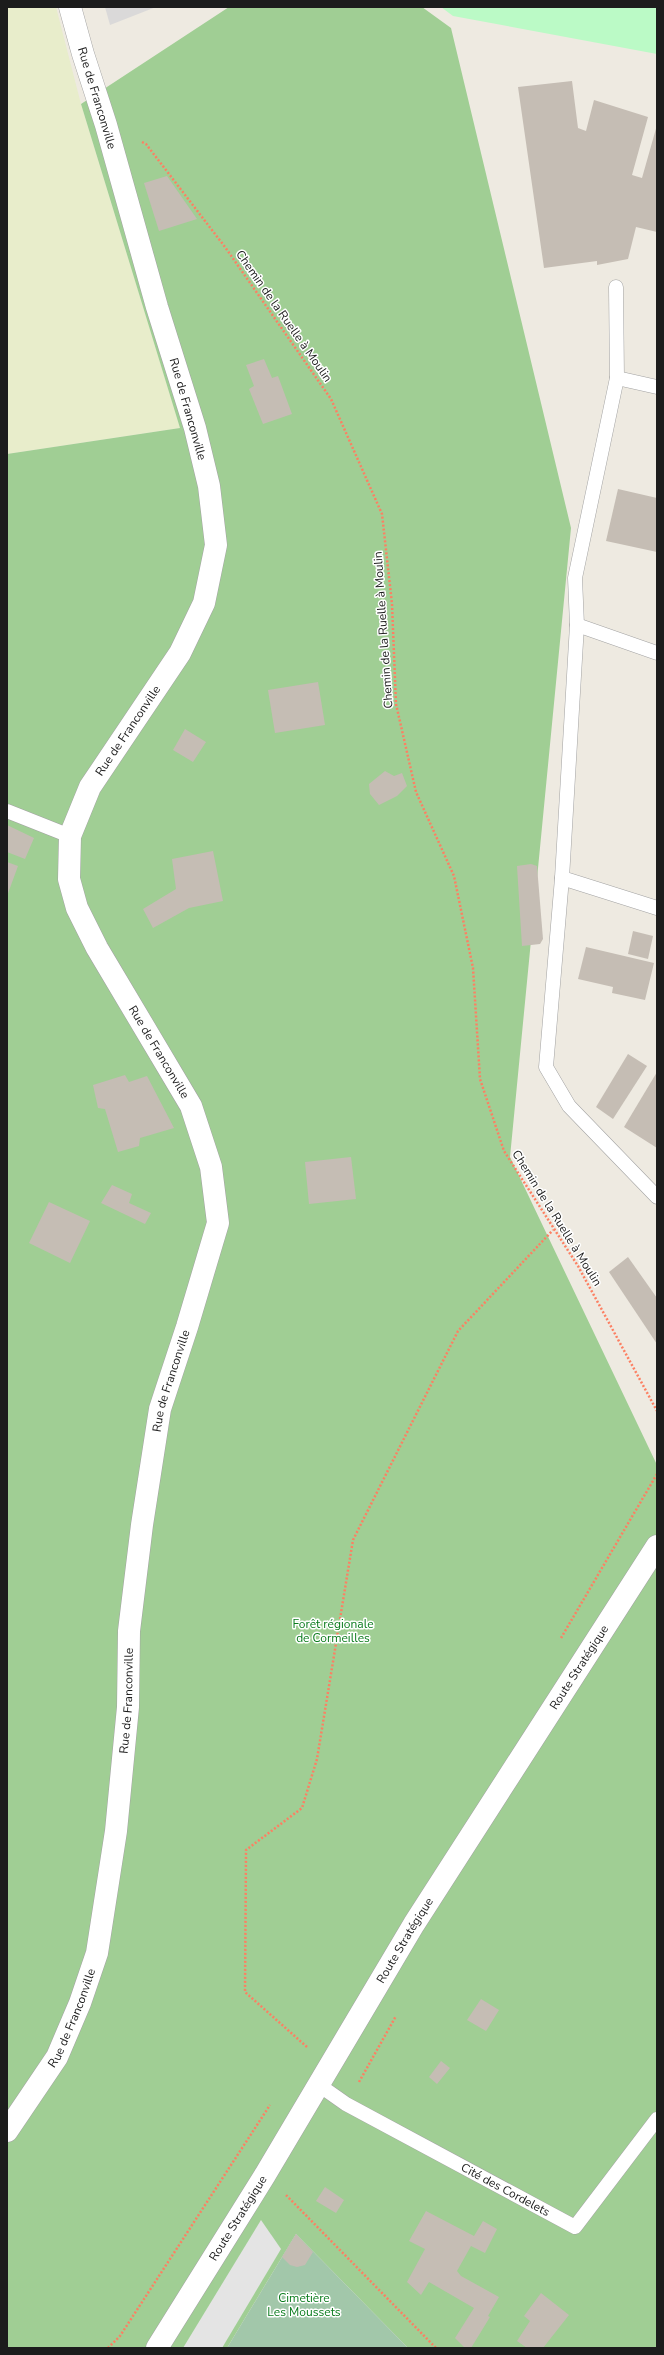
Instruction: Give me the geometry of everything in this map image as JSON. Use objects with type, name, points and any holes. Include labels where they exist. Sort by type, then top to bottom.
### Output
[{"type":"street","name":"Rue de Franconville","points":[[7,2131],[57,2057],[80,2003],[97,1953],[117,1823],[128,1707],[129,1631],[142,1525],[160,1409],[187,1327],[218,1223],[211,1167],[191,1106],[97,948],[77,908],[69,879],[70,836],[90,787],[180,653],[204,603],[216,545],[209,486],[195,428],[157,307],[106,125],[83,54],[70,7]]},
{"type":"street","name":"Route Stratégique","points":[[158,2345],[265,2175],[414,1924],[657,1546]]},
{"type":"lane","points":[[616,287],[617,378],[575,578],[577,625],[562,878],[546,1067],[569,1106],[657,1197]]},
{"type":"lane","points":[[617,378],[657,386]]},
{"type":"lane","points":[[577,625],[657,653]]},
{"type":"lane","points":[[7,811],[70,836]]},
{"type":"lane","points":[[562,878],[657,908]]},
{"type":"lane","name":"Cité des Cordelets","points":[[319,2084],[346,2104],[575,2227],[657,2119]]},
{"type":"path","name":"Chemin de la Ruelle à Moulin","points":[[106,125],[146,144],[261,298],[331,399],[382,514],[392,604],[396,704],[416,792],[454,876],[473,968],[480,1079],[504,1151],[553,1230],[578,1266],[657,1411]]},
{"type":"path","points":[[308,2048],[244,1992],[246,1850],[302,1808],[317,1759],[353,1540],[458,1331],[553,1230]]},
{"type":"path","points":[[346,2104],[397,2015]]},
{"type":"path","points":[[265,2175],[436,2348]]},
{"type":"path","points":[[284,2200],[289,2188]]},
{"type":"shaded area","points":[[105,7],[156,7],[110,25]]},
{"type":"shaded area","points":[[261,2220],[281,2249],[222,2348],[183,2348]]},
{"type":"green space","points":[[7,7],[56,7],[81,104],[180,428],[7,454]]},
{"type":"green space","name":"Forêt régionale de Cormeilles","points":[[229,7],[422,7],[451,28],[571,528],[510,1157],[657,1465],[657,2348],[408,2348],[296,2234],[227,2348],[7,2348],[7,454],[180,428],[81,104]]},
{"type":"green space","points":[[441,7],[657,7],[657,54],[453,16]]},
{"type":"green space","name":"Cimetière Les Moussets","points":[[296,2234],[408,2348],[227,2348]]},
{"type":"building","points":[[572,81],[578,128],[586,131],[594,100],[648,117],[632,175],[642,178],[657,125],[657,232],[636,227],[628,259],[597,265],[597,261],[544,268],[518,87]]},
{"type":"building","points":[[167,176],[197,219],[159,231],[144,183]]},
{"type":"building","points":[[264,359],[272,378],[278,376],[292,414],[263,424],[249,389],[254,386],[246,365]]},
{"type":"building","points":[[618,489],[657,498],[657,552],[606,541]]},
{"type":"building","points":[[318,682],[325,725],[275,733],[268,690]]},
{"type":"building","points":[[185,729],[206,742],[193,762],[173,750]]},
{"type":"building","points":[[385,771],[394,776],[402,773],[407,786],[397,796],[379,805],[370,794],[369,784]]},
{"type":"building","points":[[7,825],[34,838],[25,859],[7,852]]},
{"type":"building","points":[[213,851],[223,901],[189,908],[153,928],[143,909],[176,889],[172,859]]},
{"type":"building","points":[[7,862],[18,866],[7,896]]},
{"type":"building","points":[[531,864],[537,866],[543,939],[540,944],[522,946],[517,866]]},
{"type":"building","points":[[633,931],[653,936],[648,959],[628,954]]},
{"type":"building","points":[[586,947],[654,963],[645,1000],[612,993],[613,987],[578,979]]},
{"type":"building","points":[[628,1054],[647,1066],[613,1119],[596,1107]]},
{"type":"building","points":[[657,1072],[657,1148],[624,1127]]},
{"type":"building","points":[[125,1075],[129,1082],[147,1076],[174,1128],[140,1138],[139,1146],[118,1152],[105,1109],[98,1108],[93,1085]]},
{"type":"building","points":[[351,1157],[356,1199],[309,1204],[305,1162]]},
{"type":"building","points":[[112,1185],[132,1194],[129,1203],[151,1213],[145,1224],[101,1203]]},
{"type":"building","points":[[49,1202],[90,1221],[70,1263],[29,1243]]},
{"type":"building","points":[[628,1257],[657,1298],[657,1344],[609,1272]]},
{"type":"building","points":[[481,1999],[499,2010],[486,2031],[467,2020]]},
{"type":"building","points":[[441,2061],[450,2068],[437,2084],[429,2077]]},
{"type":"building","points":[[325,2187],[344,2200],[336,2213],[316,2201]]},
{"type":"building","points":[[426,2211],[474,2236],[483,2221],[497,2229],[485,2253],[471,2246],[457,2271],[461,2276],[499,2297],[488,2316],[490,2317],[471,2348],[465,2348],[455,2338],[474,2308],[429,2282],[421,2295],[407,2282],[425,2249],[409,2241]]},
{"type":"building","points":[[296,2234],[313,2252],[305,2265],[297,2267],[290,2265],[282,2257]]},
{"type":"building","points":[[541,2293],[569,2315],[543,2348],[527,2348],[517,2341],[530,2321],[524,2316]]}]
